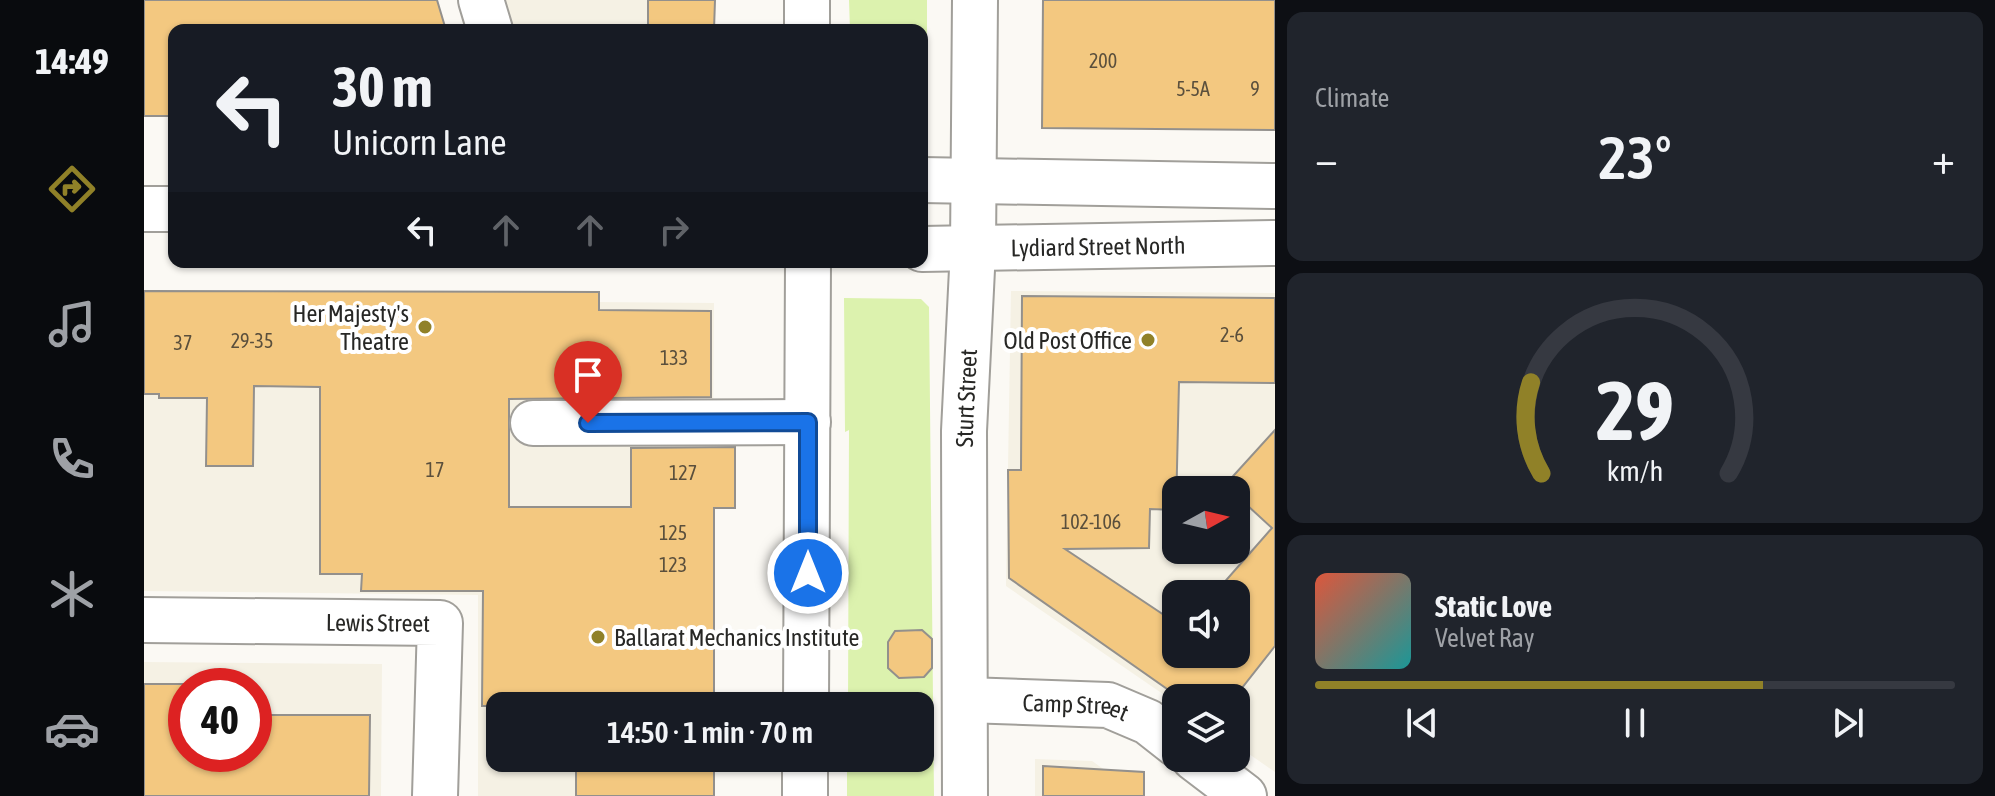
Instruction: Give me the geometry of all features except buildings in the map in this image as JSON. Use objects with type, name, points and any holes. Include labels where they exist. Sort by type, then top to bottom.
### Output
[{"type":"street","points":[[481,0],[488,24]]},
{"type":"street","points":[[807,0],[807,24]]},
{"type":"street","name":"Sturt Street","points":[[965,796],[964,431],[973,249],[975,0]]},
{"type":"street","points":[[928,180],[1275,186]]},
{"type":"street","points":[[144,209],[168,209]]},
{"type":"street","name":"Lydiard Street North","points":[[928,249],[1275,243]]},
{"type":"street","points":[[806,692],[808,268]]},
{"type":"street","points":[[533,423],[808,422]]},
{"type":"street","name":"Lewis Street","points":[[144,620],[440,623],[435,796]]},
{"type":"street","name":"Camp Street","points":[[966,700],[1108,705],[1148,722],[1162,733]]},
{"type":"street","points":[[805,772],[805,796]]},
{"type":"street","points":[[1212,772],[1244,796]]},
{"type":"shaded area","points":[[503,0],[710,0],[710,24],[508,24]]},
{"type":"shaded area","points":[[1011,291],[1275,293],[1275,772],[1250,755],[1250,684],[1162,684],[1162,693],[1006,586]]},
{"type":"shaded area","points":[[144,298],[714,303],[711,692],[486,692],[486,772],[711,772],[711,796],[478,796],[478,595],[144,591]]},
{"type":"shaded area","points":[[144,662],[382,664],[381,796],[144,796]]},
{"type":"shaded area","points":[[1035,759],[1092,761],[1142,796],[1035,796]]},
{"type":"green space","points":[[849,0],[927,0],[927,24],[850,24]]},
{"type":"green space","points":[[844,298],[921,299],[929,307],[933,692],[848,692],[849,430],[845,432]]},
{"type":"green space","points":[[847,772],[934,772],[934,796],[847,796]]},
{"type":"place","name":"Her Majesty's Theatre","points":[[425,327]]},
{"type":"place","name":"Old Post Office","points":[[1148,340]]},
{"type":"place","name":"Ballarat Mechanics Institute","points":[[598,637]]},
{"type":"route","points":[[588,423],[808,422],[808,573]]}]
